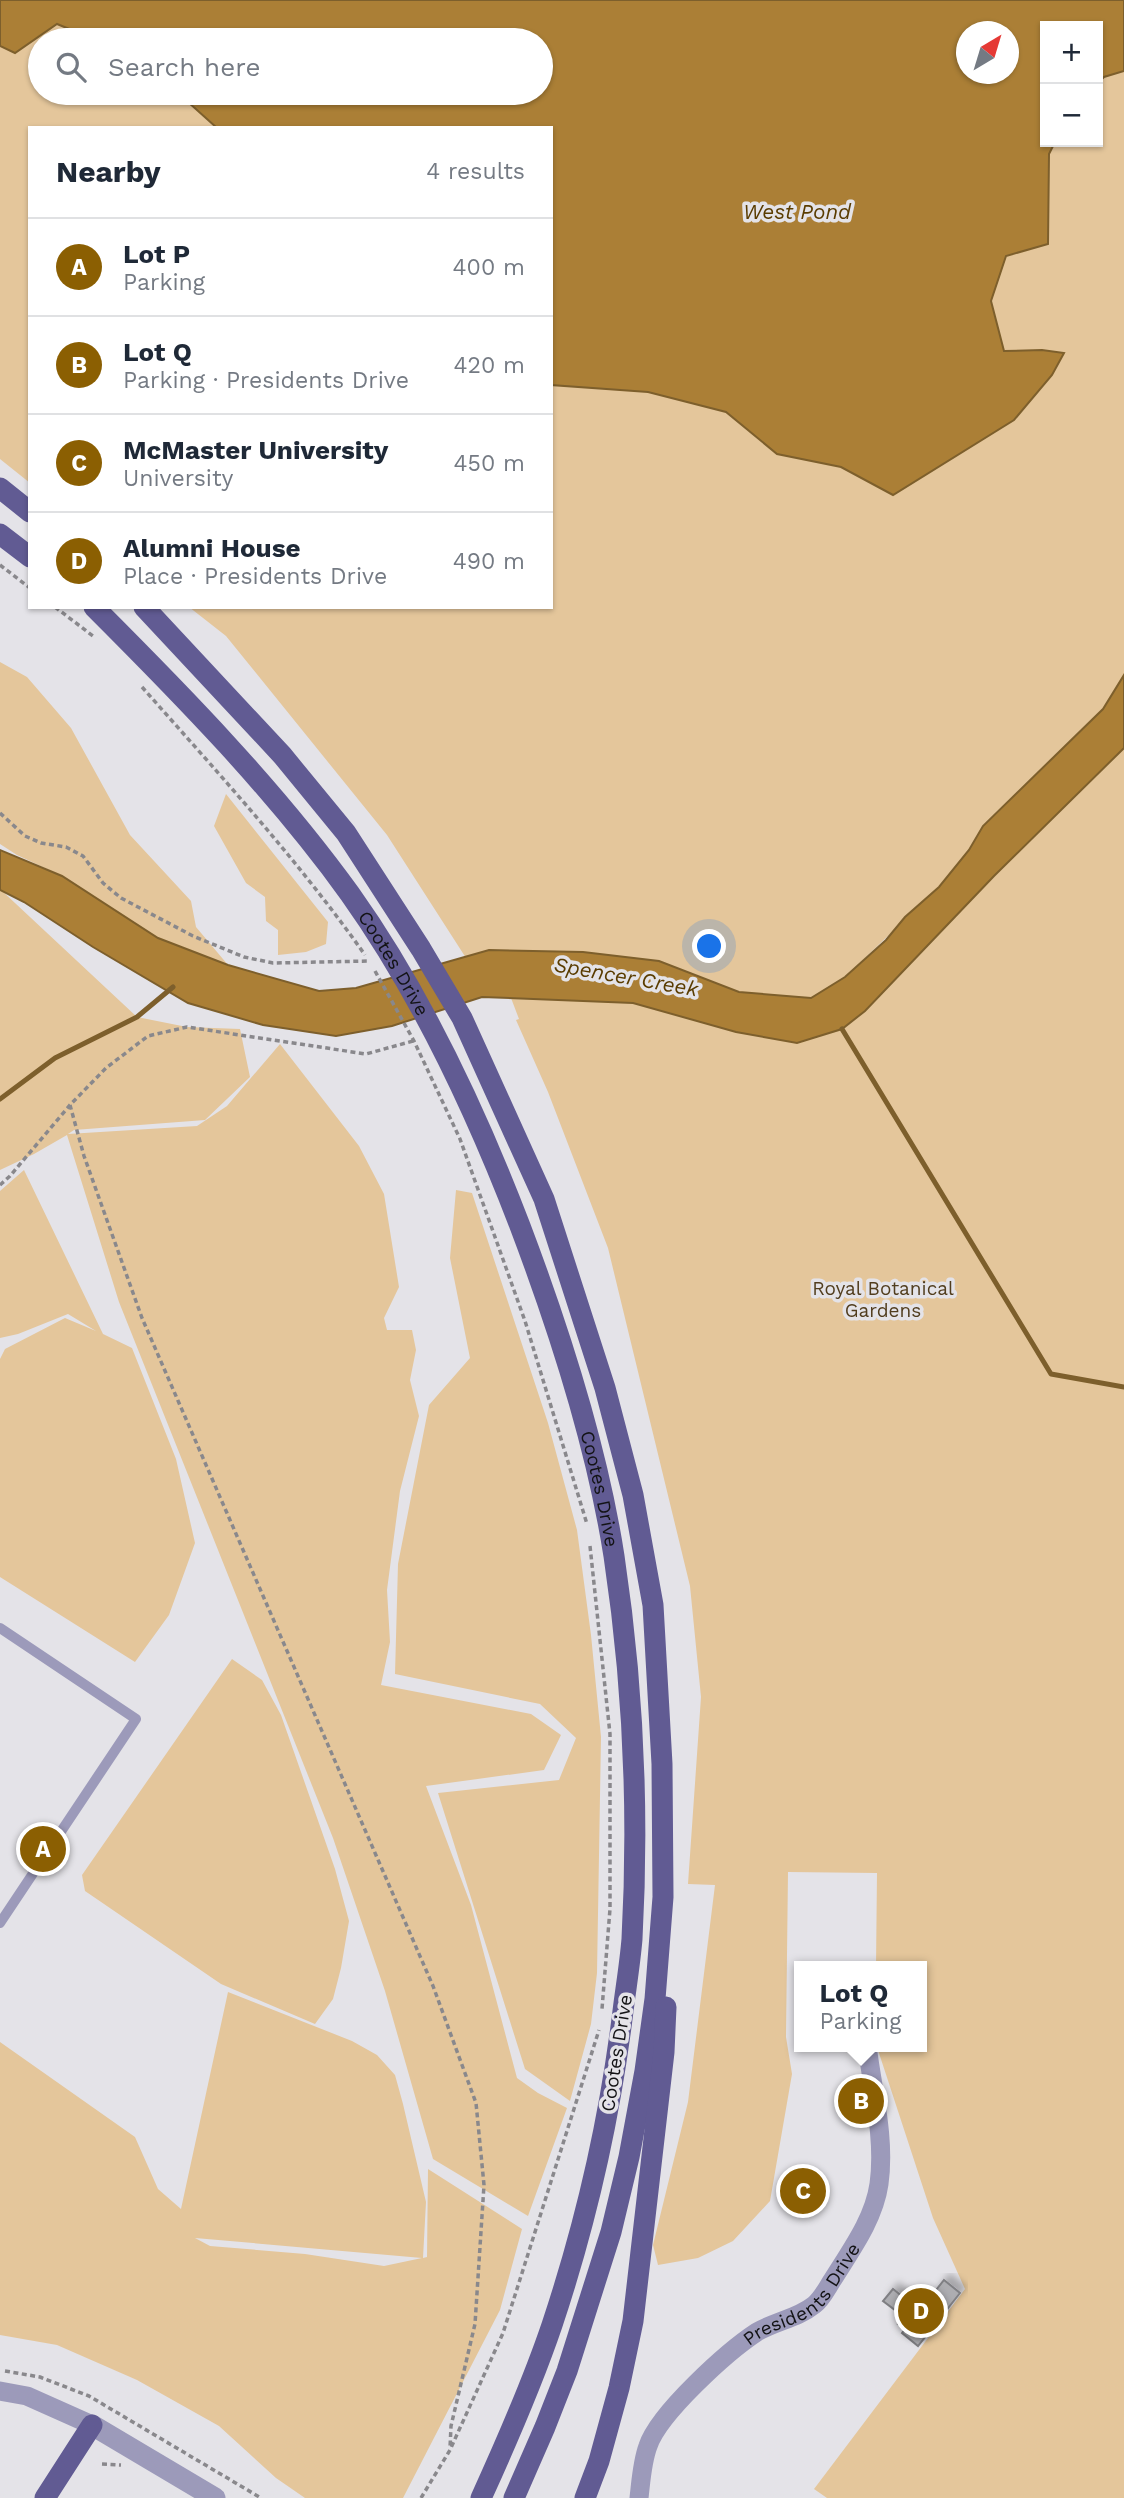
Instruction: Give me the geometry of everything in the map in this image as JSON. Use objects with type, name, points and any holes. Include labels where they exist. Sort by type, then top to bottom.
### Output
[{"type":"main road","points":[[0,488],[28,510]]},
{"type":"main road","points":[[0,534],[28,555]]},
{"type":"main road","name":"Cootes Drive","points":[[96,609],[218,734],[307,839],[351,895],[379,957],[428,1022],[480,1125],[545,1292],[591,1448],[613,1552],[629,1678],[635,1793],[632,1943],[616,2068],[592,2187],[552,2326],[481,2498]]},
{"type":"main road","name":"Cootes Drive","points":[[146,609],[282,755],[330,814],[421,949],[462,1018],[544,1199],[606,1388],[633,1495],[653,1605],[662,1764],[663,1897],[655,1999],[629,2157],[611,2232],[567,2371],[514,2498]]},
{"type":"main road","points":[[585,2498],[599,2461],[619,2388],[633,2321],[664,2052],[670,1954],[663,1897]]},
{"type":"main road","points":[[45,2498],[92,2425]]},
{"type":"main road","points":[[469,2498],[506,2442]]},
{"type":"street","name":"Presidents Drive","points":[[639,2498],[648,2444],[671,2409],[697,2382],[756,2333],[779,2321],[804,2313],[818,2303],[873,2210],[881,2167],[880,2137],[868,2053]]},
{"type":"street","points":[[0,2391],[27,2396],[92,2425],[215,2498]]},
{"type":"lane","points":[[0,1628],[136,1719],[0,1923]]},
{"type":"path","points":[[0,565],[28,586]]},
{"type":"path","points":[[58,609],[98,640]]},
{"type":"path","points":[[136,679],[245,802],[342,922],[379,957],[414,1041],[460,1139],[525,1321],[589,1531]]},
{"type":"path","points":[[0,813],[25,836],[41,843],[66,847],[83,856],[103,883],[121,898],[193,936],[244,957],[273,964],[379,957]]},
{"type":"path","points":[[0,1185],[58,1116],[106,1068],[148,1036],[187,1027],[366,1054],[414,1041]]},
{"type":"path","points":[[70,1105],[84,1156],[142,1318],[433,1986],[475,2103],[484,2185],[475,2325],[452,2426],[450,2450]]},
{"type":"path","points":[[590,1544],[610,1734],[610,1909],[601,2014]]},
{"type":"path","points":[[421,2498],[450,2450],[503,2333],[600,2027]]},
{"type":"green space","points":[[0,0],[128,28],[28,28],[28,105],[241,105],[261,126],[28,126],[28,481],[0,459]]},
{"type":"green space","points":[[1124,71],[1124,675],[1103,709],[983,826],[969,850],[939,887],[845,977],[811,998],[739,992],[659,961],[583,952],[489,950],[466,958],[387,835],[226,636],[192,609],[553,609],[553,330],[746,374],[1042,350],[1004,351],[991,301],[985,258],[1048,242],[1049,154],[1052,147],[1103,147],[1103,78]]},
{"type":"green space","points":[[0,662],[27,677],[71,728],[130,835],[191,901],[196,927],[228,965],[158,938],[62,876],[0,844]]},
{"type":"green space","name":"Royal Botanical Gardens","points":[[1124,748],[1124,2498],[827,2498],[814,2489],[965,2289],[933,2218],[879,2052],[927,2052],[927,1961],[876,1961],[877,1873],[788,1872],[786,2037],[792,2074],[770,2201],[733,2241],[698,2258],[658,2265],[653,2245],[688,2102],[715,1885],[688,1884],[701,1697],[690,1586],[608,1248],[548,1092],[516,1020],[519,1019],[511,998],[633,1003],[736,1032],[797,1043],[842,1029],[865,1011],[994,876]]},
{"type":"green space","points":[[226,794],[328,922],[326,944],[306,952],[278,955],[278,930],[266,921],[265,897],[246,883],[214,826]]},
{"type":"green space","points":[[0,889],[137,1017],[187,1027],[240,1029],[250,1077],[205,1120],[74,1130],[68,1134],[197,1126],[227,1106],[280,1044],[359,1146],[384,1194],[399,1287],[384,1318],[387,1330],[412,1330],[416,1350],[410,1380],[419,1416],[400,1491],[387,1590],[390,1642],[381,1685],[531,1714],[561,1735],[544,1770],[426,1786],[471,1905],[517,2078],[567,2108],[528,2216],[433,2159],[385,1991],[333,1838],[119,1302],[67,1135],[0,1170]]},
{"type":"green space","points":[[24,1170],[103,1334],[132,1348],[176,1459],[195,1543],[169,1615],[135,1662],[0,1577],[0,1359],[5,1349],[65,1318],[96,1331],[68,1314],[18,1334],[0,1338],[0,1191]]},
{"type":"green space","points":[[456,1190],[472,1193],[548,1423],[577,1530],[591,1635],[601,1737],[597,1973],[591,2024],[570,2101],[525,2069],[438,1793],[559,1780],[576,1738],[540,1704],[395,1674],[398,1564],[429,1405],[470,1358],[450,1258]]},
{"type":"green space","points":[[232,1659],[262,1680],[281,1715],[335,1869],[349,1921],[333,1999],[315,2024],[221,1984],[85,1891],[82,1875]]},
{"type":"green space","points":[[228,1992],[352,2041],[377,2055],[395,2075],[426,2202],[423,2258],[427,2257],[428,2169],[522,2229],[500,2310],[403,2498],[305,2498],[276,2478],[219,2426],[137,2380],[57,2345],[0,2335],[0,2042],[135,2137],[158,2189],[181,2209]],"holes":[[[195,2238],[422,2258],[384,2266],[305,2254],[210,2246]]]},
{"type":"water","name":"West Pond","points":[[0,0],[1124,0],[1124,71],[1103,78],[1103,21],[1040,21],[1040,147],[1052,147],[1049,154],[1048,244],[1006,256],[991,301],[1004,351],[1042,350],[1064,353],[1052,375],[1014,420],[893,495],[841,467],[777,454],[726,412],[648,392],[553,385],[553,126],[215,126],[191,105],[553,105],[553,28],[67,28],[57,24],[51,28],[28,28],[28,44],[15,53],[0,46]]},
{"type":"water","name":"Spencer Creek","points":[[1124,675],[1124,748],[994,876],[865,1011],[842,1029],[797,1043],[736,1032],[633,1003],[482,997],[392,1026],[336,1036],[263,1025],[188,1003],[0,890],[0,850],[62,876],[158,938],[228,965],[319,991],[356,988],[489,950],[583,952],[659,961],[739,992],[811,998],[845,977],[939,887],[969,850],[983,826],[1103,709]]},
{"type":"building","points":[[944,2280],[960,2293],[918,2346],[902,2333],[905,2329],[898,2324],[904,2317],[883,2301],[893,2289],[913,2305],[918,2298],[925,2304]]},
{"type":"waterway","points":[[0,1099],[55,1058],[137,1017],[173,987]]},
{"type":"waterway","points":[[842,1029],[1051,1374],[1124,1387]]},
{"type":"place","name":"Lot P","points":[[43,1849]]},
{"type":"place","name":"Lot Q","points":[[861,2101]]},
{"type":"place","name":"McMaster University","points":[[803,2191]]},
{"type":"place","name":"Alumni House","points":[[921,2311]]}]
